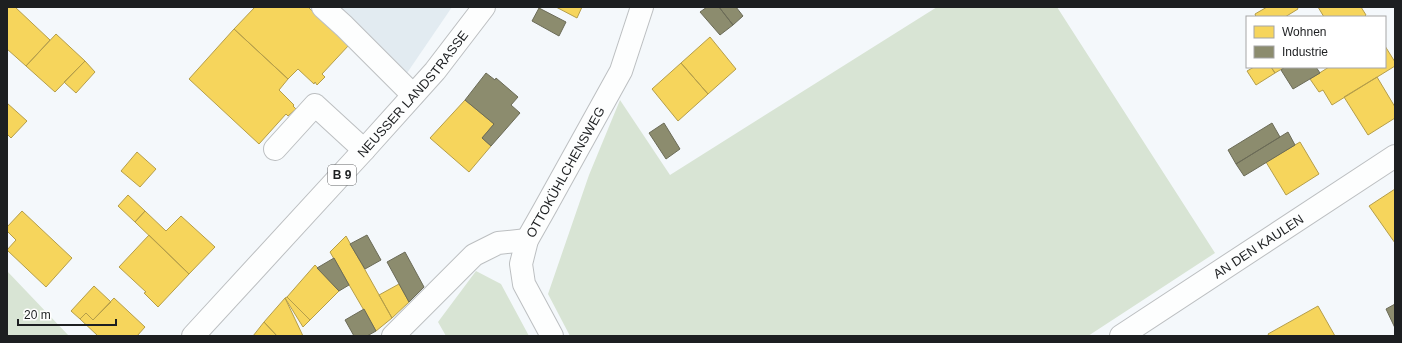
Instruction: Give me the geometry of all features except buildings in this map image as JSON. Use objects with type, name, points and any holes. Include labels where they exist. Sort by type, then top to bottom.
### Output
[{"type":"street","points":[[323,7],[413,95]]},
{"type":"street","name":"NEUSSER LANDSTRASSE","points":[[192,336],[435,71],[484,7]]},
{"type":"street","name":"OTTOKÜHLCHENSWEG","points":[[552,336],[524,284],[521,264],[527,240],[621,71],[642,7]]},
{"type":"street","points":[[275,149],[315,105],[364,150]]},
{"type":"street","name":"AN DEN KAULEN","points":[[1122,336],[1395,156]]},
{"type":"street","points":[[393,336],[474,255],[498,243],[527,240]]},
{"type":"shaded area","points":[[333,7],[452,7],[407,73]]},
{"type":"green space","points":[[937,7],[1057,7],[1215,253],[1088,336],[570,336],[548,294],[589,175],[620,100],[670,175]]},
{"type":"green space","points":[[7,271],[69,336],[7,336]]},
{"type":"green space","points":[[476,271],[501,284],[529,336],[446,336],[438,322]]}]
